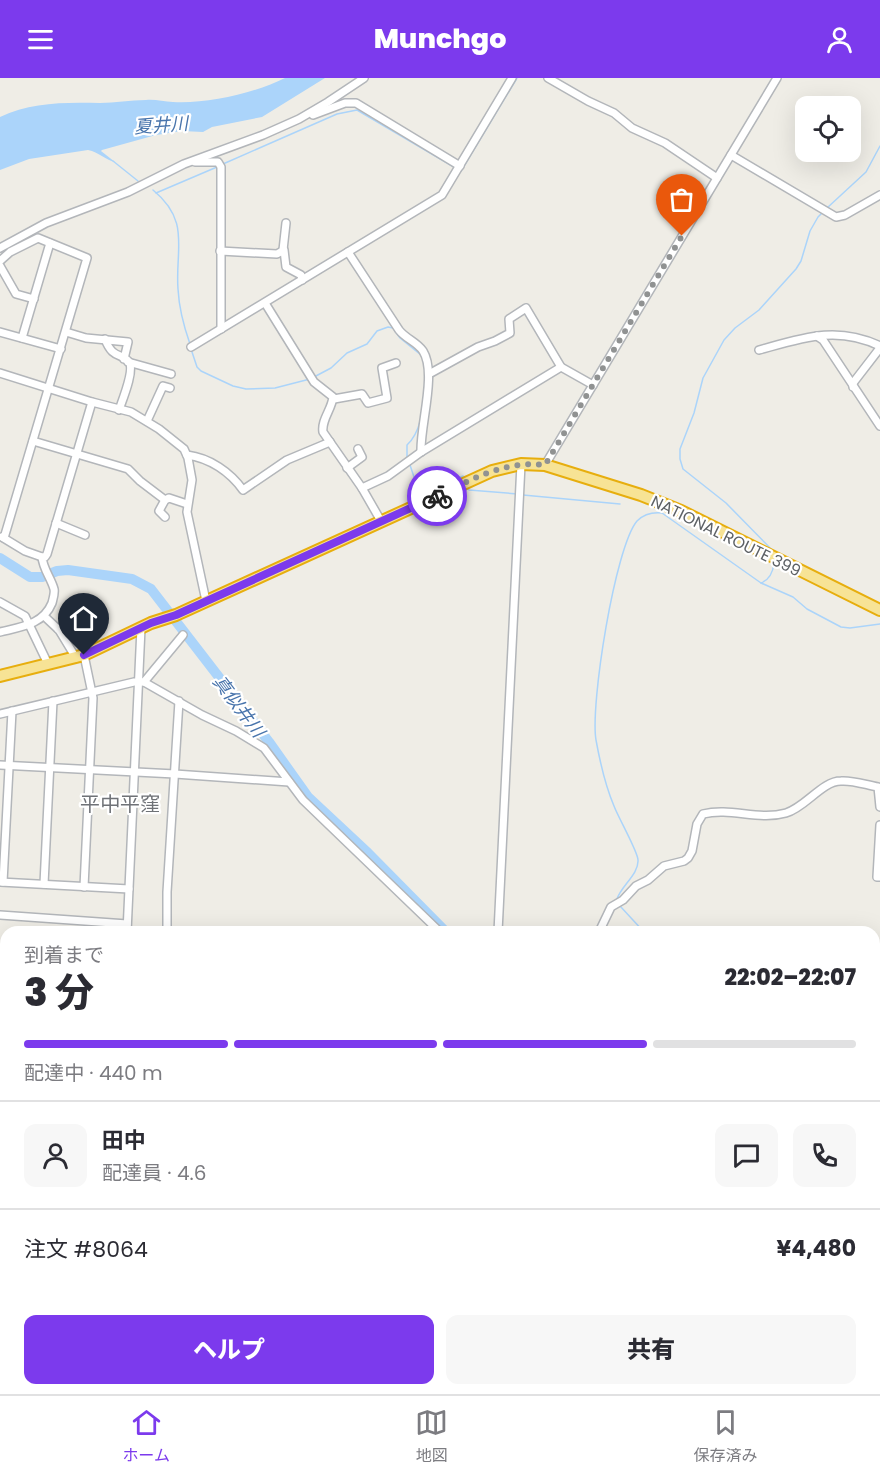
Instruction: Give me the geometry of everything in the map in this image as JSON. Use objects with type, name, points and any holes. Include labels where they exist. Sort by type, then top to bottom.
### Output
[{"type":"highway","name":"NATIONAL ROUTE 399","points":[[0,676],[80,656],[151,623],[176,615],[492,471],[521,464],[545,465],[641,495],[681,511],[880,610]]},
{"type":"street","points":[[299,119],[364,78]]},
{"type":"street","points":[[191,347],[442,195],[512,78]]},
{"type":"street","points":[[548,78],[614,113],[632,128],[665,142],[717,178]]},
{"type":"street","points":[[545,465],[775,79]]},
{"type":"street","points":[[0,248],[46,223],[128,192],[184,164],[345,103],[356,103],[460,166]]},
{"type":"street","points":[[731,156],[836,217],[880,195]]},
{"type":"street","points":[[184,164],[214,160],[219,164],[221,329]]},
{"type":"street","points":[[286,223],[283,250],[286,254],[286,267],[301,275],[302,280]]},
{"type":"street","points":[[0,261],[10,252],[38,237],[87,258],[2,537],[25,551],[42,557]]},
{"type":"street","points":[[22,338],[50,243]]},
{"type":"street","points":[[220,251],[277,254],[283,250]]},
{"type":"street","points":[[348,252],[399,330],[405,338],[417,345],[423,352],[429,374],[421,431],[421,453]]},
{"type":"street","points":[[0,266],[16,294],[34,299]]},
{"type":"street","points":[[265,303],[313,379],[334,399]]},
{"type":"street","points":[[429,374],[478,346],[510,333],[510,319],[526,308],[561,367],[593,385]]},
{"type":"street","points":[[0,332],[61,349]]},
{"type":"street","points":[[66,332],[86,338],[128,342],[126,361]]},
{"type":"street","points":[[759,350],[817,336],[851,335],[880,347],[853,383],[853,387]]},
{"type":"street","points":[[817,336],[823,340],[880,426]]},
{"type":"street","points":[[105,339],[112,352],[131,366],[130,377],[119,410]]},
{"type":"street","points":[[126,361],[171,374]]},
{"type":"street","points":[[334,399],[363,394],[368,403],[387,398],[382,368],[396,363]]},
{"type":"street","points":[[362,488],[388,476],[408,461],[561,367]]},
{"type":"street","points":[[0,373],[136,414],[176,441],[187,455],[192,480],[187,504],[188,520],[206,601]]},
{"type":"street","points":[[147,422],[163,386],[170,388]]},
{"type":"street","points":[[334,399],[322,428],[381,521]]},
{"type":"street","points":[[42,557],[45,557],[56,523],[92,402]]},
{"type":"street","points":[[33,441],[128,469],[165,500]]},
{"type":"street","points":[[187,455],[222,468],[243,490],[287,460],[330,442]]},
{"type":"street","points":[[347,468],[362,457],[358,449]]},
{"type":"street","points":[[498,926],[521,464]]},
{"type":"street","points":[[165,500],[170,498],[187,504]]},
{"type":"street","points":[[160,516],[165,500]]},
{"type":"street","points":[[56,523],[85,535]]},
{"type":"street","points":[[0,632],[30,624],[44,616],[54,595],[54,587],[42,557]]},
{"type":"street","points":[[0,602],[25,616],[48,664]]},
{"type":"street","points":[[58,629],[65,626],[74,606],[86,614]]},
{"type":"street","points":[[44,616],[80,656],[93,692],[84,886]]},
{"type":"street","points":[[127,926],[141,682],[141,628]]},
{"type":"street","points":[[0,714],[141,682],[183,635]]},
{"type":"street","points":[[141,682],[255,741],[264,748],[303,800],[434,926]]},
{"type":"street","points":[[44,884],[53,701]]},
{"type":"street","points":[[167,926],[167,892],[179,701]]},
{"type":"street","points":[[12,711],[2,882],[129,889]]},
{"type":"street","points":[[0,765],[289,782]]},
{"type":"street","points":[[603,926],[617,903],[636,886],[648,880],[658,869],[688,858],[692,851],[697,824],[703,814],[729,811],[759,816],[784,814],[799,808],[834,782],[843,780],[878,787],[880,807]]},
{"type":"street","points":[[880,825],[877,877],[880,877]]},
{"type":"street","points":[[0,915],[107,926]]},
{"type":"water","name":"夏井川","points":[[285,78],[325,78],[262,117],[212,127],[203,132],[182,131],[156,135],[101,151],[115,162],[88,150],[29,159],[0,170],[0,117],[24,108],[62,103],[201,101],[245,93]]},
{"type":"waterway","points":[[461,171],[517,78]]},
{"type":"waterway","points":[[223,164],[337,114],[357,110],[454,167]]},
{"type":"waterway","points":[[827,208],[866,172],[880,146]]},
{"type":"waterway","points":[[113,161],[138,181]]},
{"type":"waterway","points":[[156,193],[217,167]]},
{"type":"waterway","points":[[153,190],[173,213],[177,224],[179,296],[190,344]]},
{"type":"waterway","points":[[775,553],[726,503],[683,469],[680,449],[694,413],[703,378],[724,340],[735,328],[759,310],[796,269],[801,261],[810,231],[824,211]]},
{"type":"waterway","points":[[314,377],[331,368],[347,353],[367,344],[377,331],[388,327],[393,328],[400,338],[421,355]]},
{"type":"waterway","points":[[191,349],[197,367],[201,371],[233,386],[246,389],[275,388],[310,379]]},
{"type":"waterway","points":[[407,458],[407,445],[416,432],[421,416],[425,383]]},
{"type":"waterway","points":[[410,465],[420,495],[464,477]]},
{"type":"waterway","points":[[468,487],[469,490],[518,494]]},
{"type":"waterway","points":[[523,495],[620,504]]},
{"type":"waterway","points":[[617,899],[636,870],[638,860],[608,790],[596,740],[595,722],[601,662],[613,592],[620,561],[637,521],[648,514],[662,513],[761,583],[793,597],[807,609],[841,627],[880,624]]},
{"type":"waterway","name":"真似井川","points":[[0,558],[30,577],[42,577],[57,571],[68,570],[132,579],[151,589],[269,742],[308,797],[368,853],[440,926]]},
{"type":"waterway","points":[[761,583],[770,575],[774,563]]},
{"type":"waterway","points":[[620,906],[638,926]]},
{"type":"way so far","points":[[437,496],[505,466],[545,465],[682,236]]},
{"type":"district","name":"平中平窪","points":[[120,804]]},
{"type":"route","points":[[84,655],[437,496]]}]
